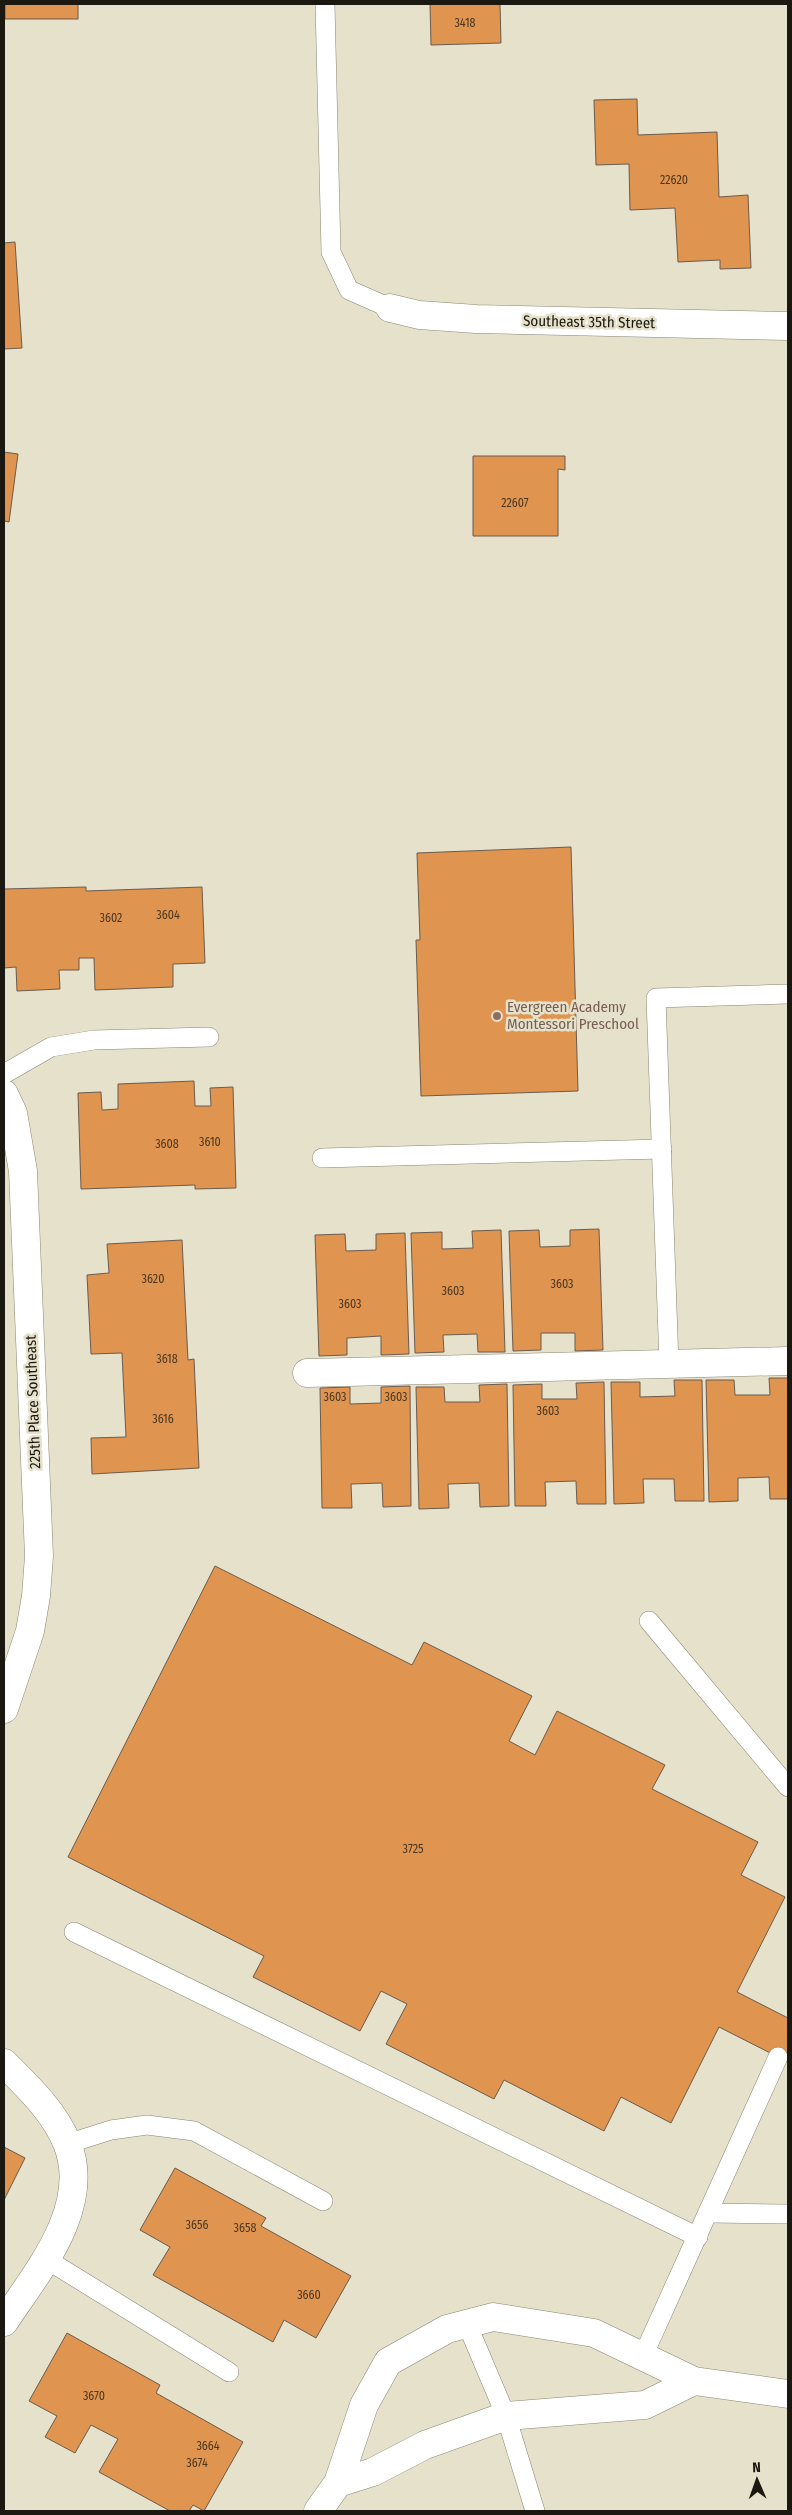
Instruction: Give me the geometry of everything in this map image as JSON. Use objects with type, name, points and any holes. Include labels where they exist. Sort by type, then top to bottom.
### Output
[{"type":"street","name":"Southeast 35th Street","points":[[390,308],[420,315],[476,319],[788,326]]},
{"type":"street","name":"225th Place Southeast","points":[[4,1094],[13,1113],[23,1171],[39,1556],[36,1596],[30,1631],[4,1709]]},
{"type":"street","points":[[307,1373],[788,1361]]},
{"type":"street","points":[[4,2063],[51,2115],[68,2144],[73,2173],[71,2205],[46,2259],[4,2322]]},
{"type":"street","points":[[318,2511],[338,2483],[364,2404],[388,2362],[447,2329],[493,2317],[594,2333],[694,2381],[788,2394]]},
{"type":"street","points":[[338,2483],[373,2472],[425,2445],[506,2416],[645,2405],[694,2381]]},
{"type":"lane","points":[[325,4],[331,252],[349,290],[390,308]]},
{"type":"lane","points":[[669,1364],[656,998],[788,994]]},
{"type":"lane","points":[[4,1074],[51,1047],[94,1040],[209,1036]]},
{"type":"lane","points":[[322,1158],[662,1150]]},
{"type":"lane","points":[[649,1621],[788,1787]]},
{"type":"lane","points":[[74,1932],[698,2237]]},
{"type":"lane","points":[[643,2356],[778,2057]]},
{"type":"lane","points":[[68,2144],[111,2130],[147,2125],[194,2131],[323,2201]]},
{"type":"lane","points":[[709,2213],[788,2214]]},
{"type":"lane","points":[[46,2259],[229,2372]]},
{"type":"lane","points":[[467,2324],[506,2416],[535,2511]]},
{"type":"building","points":[[5,4],[78,4],[78,19],[5,19]]},
{"type":"building","points":[[430,4],[500,4],[501,43],[431,45]]},
{"type":"building","points":[[637,99],[638,135],[717,132],[719,197],[748,195],[751,268],[720,269],[720,260],[678,262],[675,208],[630,210],[629,164],[596,165],[594,100]]},
{"type":"building","points":[[15,242],[22,348],[4,349],[4,243]]},
{"type":"building","points":[[4,452],[18,454],[9,522],[4,521]]},
{"type":"building","points":[[473,456],[565,456],[565,470],[558,469],[558,536],[473,536]]},
{"type":"building","name":"Evergreen Academy Montessori Preschool","points":[[571,847],[578,1091],[421,1096],[416,940],[420,940],[417,853]]},
{"type":"building","points":[[86,887],[86,891],[202,887],[205,963],[173,964],[173,987],[95,990],[94,958],[79,958],[79,970],[59,970],[60,989],[17,991],[16,967],[4,968],[4,889]]},
{"type":"building","points":[[194,1081],[195,1106],[211,1106],[210,1088],[233,1087],[236,1188],[195,1189],[195,1185],[81,1189],[78,1093],[101,1092],[102,1110],[118,1109],[118,1084]]},
{"type":"building","points":[[599,1229],[603,1350],[575,1351],[575,1333],[541,1333],[541,1350],[513,1351],[509,1231],[539,1230],[540,1247],[570,1246],[570,1230]]},
{"type":"building","points":[[501,1230],[505,1352],[478,1352],[477,1334],[443,1335],[444,1352],[415,1353],[411,1233],[442,1232],[442,1249],[473,1248],[472,1231]]},
{"type":"building","points":[[405,1233],[409,1354],[381,1355],[381,1336],[347,1338],[347,1355],[319,1356],[315,1235],[345,1234],[346,1251],[376,1250],[376,1234]]},
{"type":"building","points":[[182,1240],[188,1360],[194,1359],[199,1468],[92,1474],[91,1438],[126,1437],[122,1353],[91,1354],[87,1275],[109,1273],[107,1244]]},
{"type":"building","points":[[769,1378],[788,1378],[788,1499],[770,1499],[769,1477],[738,1478],[738,1501],[709,1502],[706,1380],[734,1380],[735,1395],[770,1395]]},
{"type":"building","points":[[674,1380],[702,1380],[704,1501],[675,1501],[674,1479],[643,1479],[644,1503],[614,1504],[611,1382],[640,1382],[640,1397],[675,1396]]},
{"type":"building","points":[[604,1382],[606,1504],[577,1504],[576,1481],[545,1482],[546,1506],[515,1506],[513,1385],[542,1384],[542,1399],[577,1399],[576,1383]]},
{"type":"building","points":[[507,1384],[509,1506],[480,1507],[479,1483],[448,1484],[449,1508],[419,1509],[416,1387],[444,1387],[445,1402],[480,1402],[479,1385]]},
{"type":"building","points":[[410,1386],[411,1506],[383,1507],[382,1483],[351,1484],[352,1508],[322,1508],[320,1388],[350,1387],[350,1404],[381,1403],[381,1387]]},
{"type":"building","points":[[215,1566],[412,1665],[424,1642],[532,1696],[509,1741],[535,1755],[557,1711],[665,1765],[652,1789],[758,1842],[741,1875],[785,1897],[737,1992],[788,2018],[788,2062],[719,2027],[671,2123],[621,2097],[604,2131],[504,2080],[494,2099],[386,2044],[407,2004],[381,1991],[360,2031],[253,1977],[264,1956],[68,1857]]},
{"type":"building","points":[[4,2147],[25,2158],[4,2200]]},
{"type":"building","points":[[175,2168],[266,2218],[261,2226],[351,2276],[316,2338],[284,2320],[273,2342],[153,2275],[170,2247],[140,2230]]},
{"type":"building","points":[[67,2333],[160,2385],[156,2393],[243,2442],[204,2511],[193,2505],[189,2511],[170,2511],[99,2472],[118,2439],[91,2425],[75,2453],[45,2437],[57,2416],[29,2401]]},
{"type":"place","name":"Evergreen Academy Montessori Preschool","points":[[497,1016]]}]
